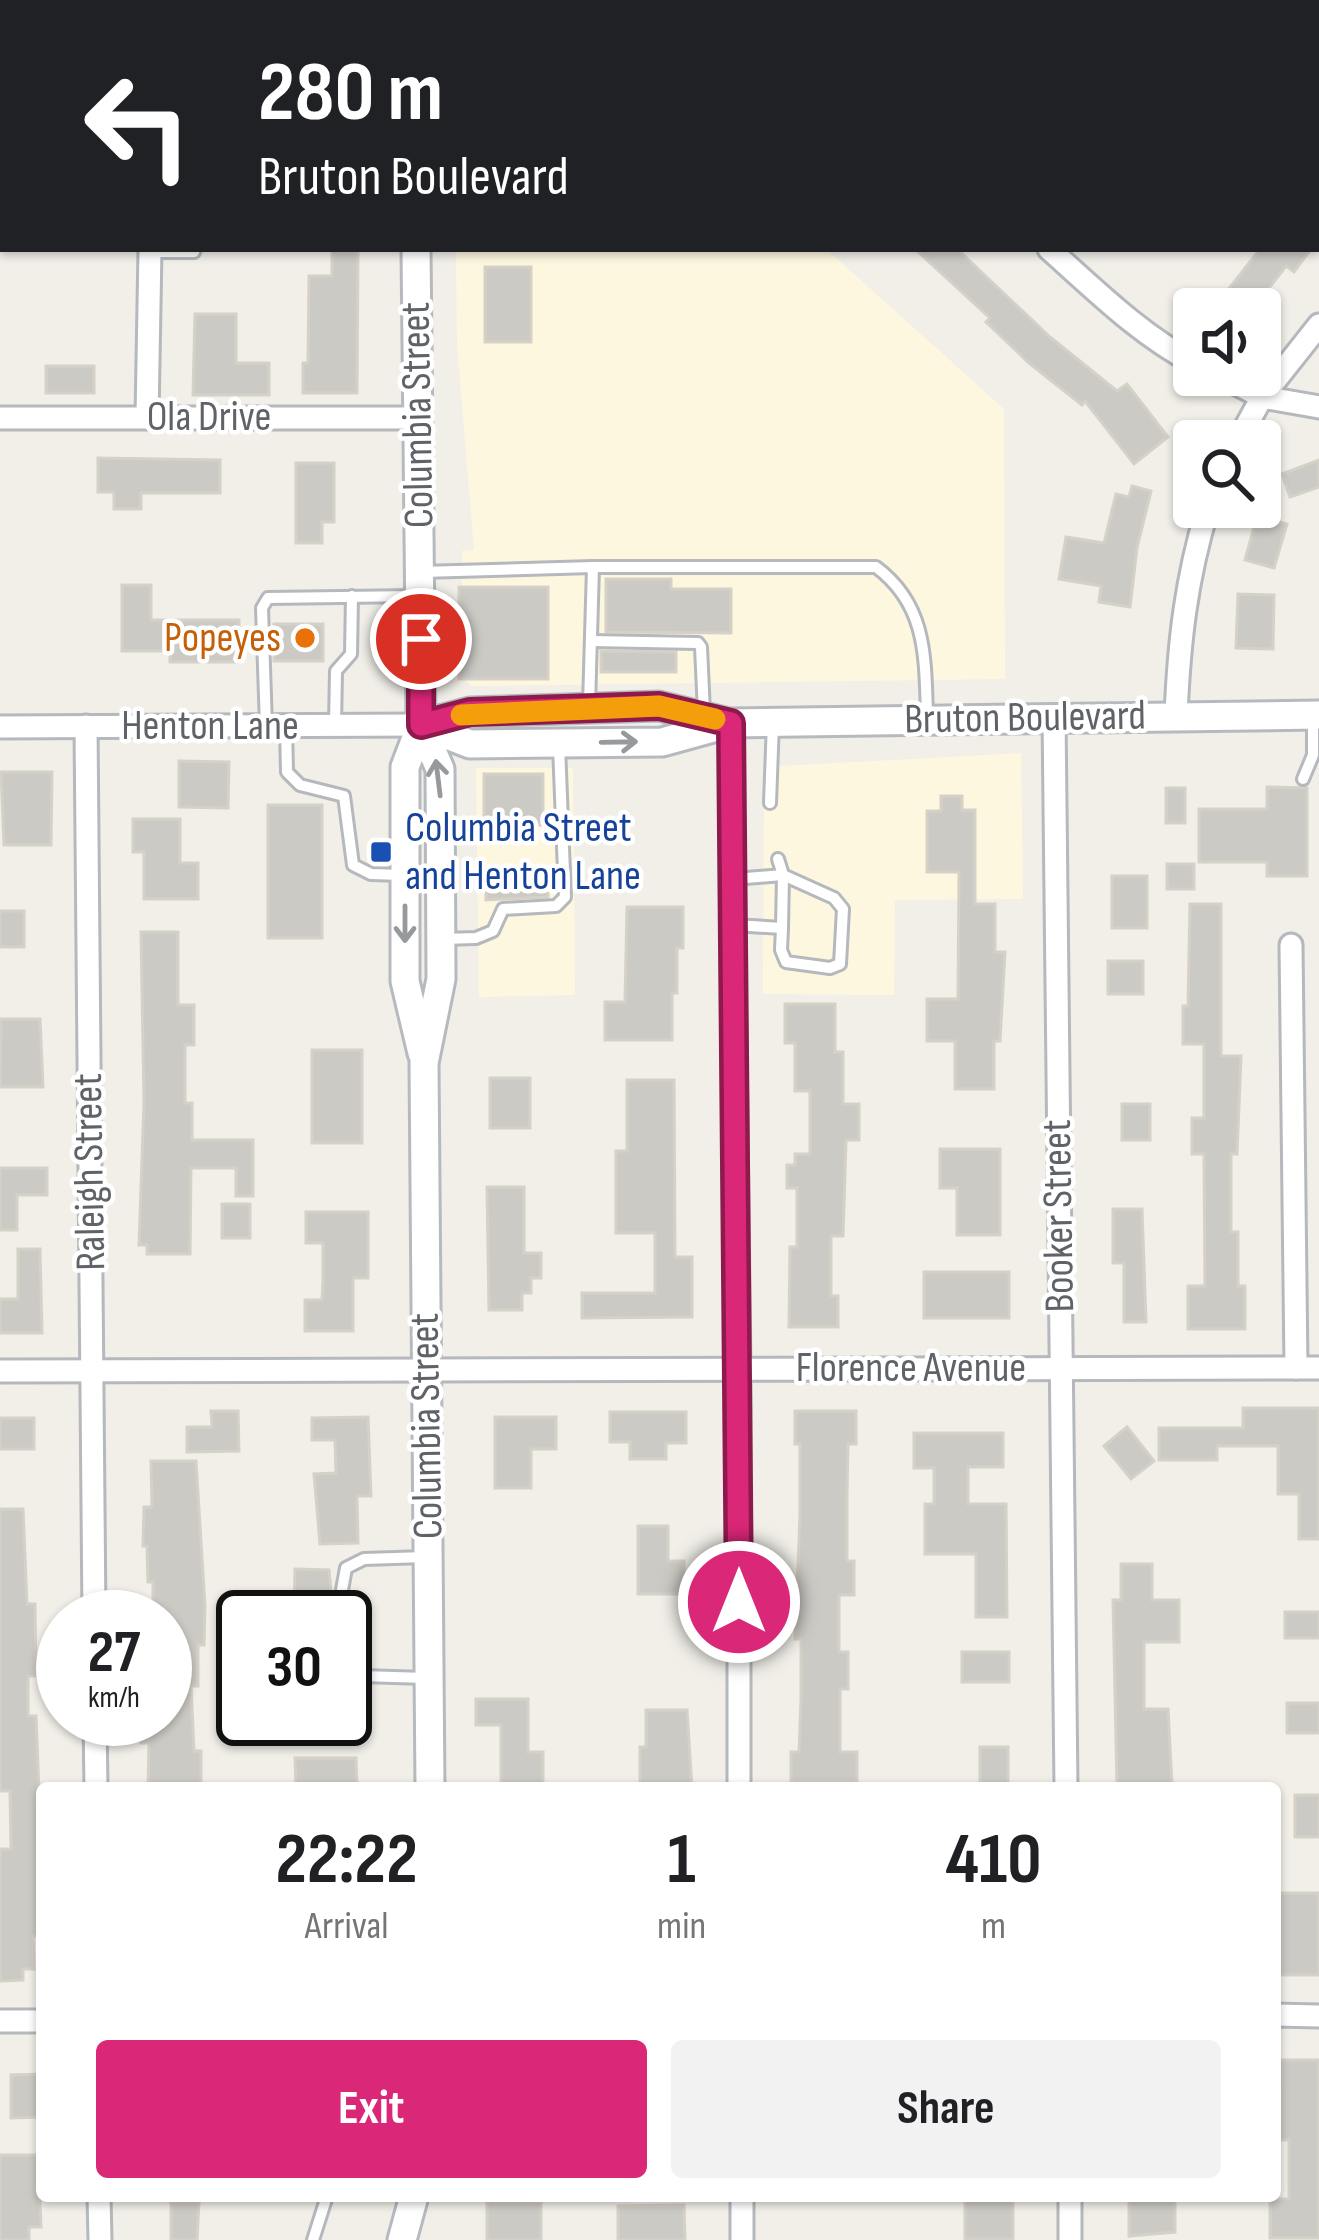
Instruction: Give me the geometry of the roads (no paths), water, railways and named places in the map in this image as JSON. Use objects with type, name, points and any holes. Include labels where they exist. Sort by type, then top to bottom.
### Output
[{"type":"street","points":[[147,417],[150,252]]},
{"type":"street","name":"Columbia Street","points":[[416,252],[421,725],[405,767],[405,981],[424,1064]]},
{"type":"street","points":[[1052,252],[1173,351]]},
{"type":"street","points":[[1249,420],[1319,325]]},
{"type":"street","points":[[1262,397],[1319,407]]},
{"type":"street","name":"Ola Drive","points":[[0,418],[417,418]]},
{"type":"street","points":[[1176,716],[1179,629],[1201,528]]},
{"type":"street","name":"Bruton Boulevard","points":[[421,725],[470,712],[659,706],[718,720],[773,722],[1316,716]]},
{"type":"street","name":"Booker Street","points":[[1054,716],[1066,1782]]},
{"type":"street","points":[[718,720],[734,879],[739,1782]]},
{"type":"street","name":"Bruton Boulevard","points":[[421,725],[470,744],[662,742],[718,720]]},
{"type":"street","name":"Columbia Street","points":[[421,725],[440,769],[441,979],[424,1064],[430,1782]]},
{"type":"street","name":"Henton Lane","points":[[0,728],[421,725]]},
{"type":"street","name":"Raleigh Street","points":[[86,726],[94,1590]]},
{"type":"street","points":[[1291,945],[1296,1368]]},
{"type":"street","name":"Florence Avenue","points":[[0,1371],[1319,1368]]},
{"type":"street","points":[[95,1746],[96,1782]]},
{"type":"street","points":[[1281,2015],[1319,2015]]},
{"type":"street","points":[[0,2021],[36,2021]]},
{"type":"street","points":[[99,2202],[100,2240]]},
{"type":"street","points":[[402,2240],[412,2202]]},
{"type":"street","points":[[742,2202],[742,2240]]},
{"type":"street","points":[[1070,2202],[1070,2240]]},
{"type":"lane","points":[[590,708],[592,567]]},
{"type":"lane","points":[[405,874],[371,874],[353,865],[344,796],[300,785],[287,772],[276,726],[264,602],[273,596],[352,596],[421,584],[592,567],[876,567],[895,581],[913,605],[924,642],[927,719]]},
{"type":"lane","points":[[335,726],[334,680],[336,670],[351,654],[352,596]]},
{"type":"lane","points":[[591,641],[698,643],[718,720]]},
{"type":"lane","points":[[1303,779],[1313,755],[1316,716]]},
{"type":"lane","points":[[770,802],[773,722]]},
{"type":"lane","points":[[441,939],[476,938],[493,931],[503,909],[556,905],[565,897],[559,742]]},
{"type":"lane","points":[[734,879],[783,875],[834,898],[843,909],[839,964],[830,968],[786,962],[781,950],[783,875],[778,859]]},
{"type":"lane","points":[[734,925],[782,928]]},
{"type":"lane","points":[[343,1590],[346,1568],[357,1560],[428,1557]]},
{"type":"lane","points":[[372,1676],[429,1678]]},
{"type":"lane","points":[[313,2240],[325,2202]]},
{"type":"place","name":"Popeyes","points":[[305,638]]},
{"type":"place","name":"Columbia Street and Henton Lane","points":[[381,852]]}]
